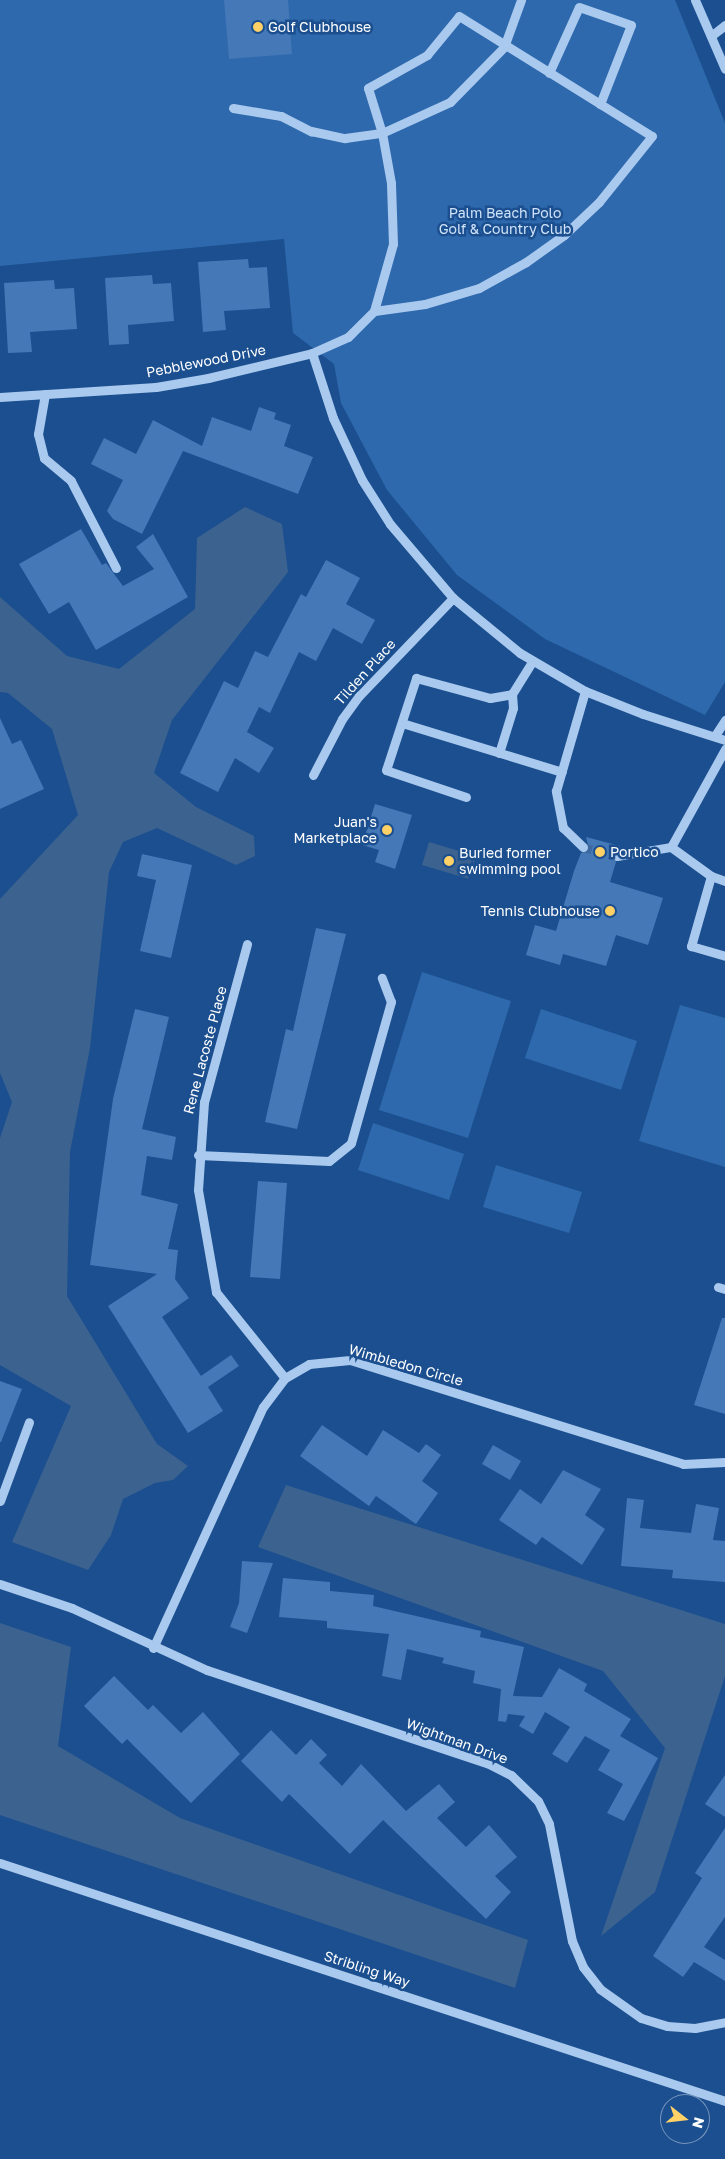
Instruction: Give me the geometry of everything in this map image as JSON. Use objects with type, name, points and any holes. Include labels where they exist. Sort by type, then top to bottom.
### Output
[{"type":"street","points":[[233,108],[281,116],[311,131],[345,138],[382,133],[450,102],[504,47],[521,0]]},
{"type":"street","points":[[695,0],[725,69]]},
{"type":"street","points":[[548,73],[579,7],[631,25],[600,104]]},
{"type":"street","points":[[459,16],[504,47],[652,136],[599,202],[564,235],[479,288],[425,304],[374,310],[393,244],[391,182],[382,133],[368,88],[427,55],[459,16]]},
{"type":"street","points":[[711,36],[725,25]]},
{"type":"street","name":"Pebblewood Drive","points":[[0,397],[156,387],[312,353],[348,337],[374,310]]},
{"type":"street","points":[[312,353],[333,418],[362,480],[390,524],[453,598],[533,661],[585,691],[643,714],[716,734],[725,740]]},
{"type":"street","points":[[44,394],[38,434],[44,458],[71,481],[116,568]]},
{"type":"street","name":"Tilden Place","points":[[313,775],[342,719],[359,696],[453,598]]},
{"type":"street","points":[[499,753],[514,708],[512,694],[533,661]]},
{"type":"street","points":[[466,797],[386,770],[416,678],[490,698],[512,694]]},
{"type":"street","points":[[583,847],[563,828],[556,791],[585,691]]},
{"type":"street","points":[[716,734],[725,720]]},
{"type":"street","points":[[402,723],[562,772]]},
{"type":"street","points":[[671,847],[725,749]]},
{"type":"street","points":[[617,856],[671,847],[711,876],[725,881]]},
{"type":"street","points":[[711,876],[691,946],[725,956]]},
{"type":"street","name":"Rene Lacoste Place","points":[[247,944],[204,1102],[198,1154],[198,1190],[212,1281],[223,1303],[285,1378]]},
{"type":"street","points":[[198,1154],[329,1161],[351,1144],[391,1002],[382,978]]},
{"type":"street","name":"Wimbledon Circle","points":[[153,1648],[263,1407],[285,1378],[309,1364],[350,1360],[683,1464],[725,1462]]},
{"type":"street","points":[[0,1501],[29,1422]]},
{"type":"street","name":"Wightman Drive","points":[[0,1584],[72,1608],[153,1648],[511,1775],[538,1801],[549,1824],[572,1941],[583,1967],[600,1989],[640,2018],[667,2026],[695,2028],[725,2022]]},
{"type":"street","name":"Stribling Way","points":[[0,1863],[725,2101]]},
{"type":"green space","name":"Palm Beach Polo Golf & Country Club","points":[[0,0],[675,0],[725,123],[725,682],[705,715],[545,639],[457,575],[387,490],[341,403],[334,364],[293,333],[284,239],[0,266]]},
{"type":"green space","points":[[422,972],[511,1001],[468,1138],[379,1110]]},
{"type":"green space","points":[[680,1005],[725,1018],[725,1167],[639,1141]]},
{"type":"green space","points":[[541,1009],[637,1041],[621,1090],[525,1058]]},
{"type":"green space","points":[[373,1123],[464,1154],[449,1200],[358,1170]]},
{"type":"green space","points":[[496,1165],[582,1192],[569,1233],[483,1207]]},
{"type":"shaded area","points":[[245,507],[282,524],[288,572],[172,720],[154,773],[196,807],[254,836],[255,856],[236,865],[157,828],[123,842],[109,872],[90,1048],[70,1152],[67,1296],[157,1444],[188,1466],[173,1480],[155,1483],[123,1499],[111,1535],[88,1570],[12,1542],[71,1406],[0,1365],[0,1138],[12,1102],[0,1073],[0,899],[78,815],[52,729],[8,693],[0,692],[0,597],[67,656],[119,669],[195,609],[197,538]]},
{"type":"shaded area","name":"Buried former swimming pool","points":[[429,842],[476,856],[469,879],[422,865]]},
{"type":"shaded area","points":[[286,1485],[725,1624],[725,1676],[655,1892],[601,1936],[665,1748],[603,1671],[258,1547]]},
{"type":"shaded area","points":[[0,1623],[71,1647],[58,1746],[180,1818],[528,1940],[515,1988],[0,1815]]},
{"type":"building","name":"Golf Clubhouse","points":[[224,0],[288,0],[292,54],[229,59]]},
{"type":"building","points":[[248,259],[249,268],[267,267],[270,308],[224,311],[226,330],[203,332],[198,262]]},
{"type":"building","points":[[152,275],[153,284],[171,283],[174,321],[128,325],[129,344],[109,345],[105,278]]},
{"type":"building","points":[[54,280],[55,289],[74,288],[77,329],[30,332],[32,352],[8,353],[4,283]]},
{"type":"building","points":[[259,407],[276,413],[274,419],[291,425],[284,446],[313,457],[298,494],[183,451],[142,534],[113,519],[107,511],[123,480],[91,464],[104,438],[136,454],[153,420],[202,446],[212,417],[251,431]]},
{"type":"building","points":[[81,529],[102,565],[106,563],[123,586],[154,569],[136,547],[153,534],[188,597],[96,650],[69,602],[49,614],[19,564]]},
{"type":"building","points":[[326,560],[360,578],[346,604],[375,620],[362,644],[333,628],[316,661],[299,652],[270,713],[259,707],[247,732],[274,748],[259,773],[235,758],[218,792],[180,773],[224,681],[238,688],[255,651],[268,657],[301,594],[306,597]]},
{"type":"building","points":[[0,718],[12,744],[21,740],[44,789],[0,809]]},
{"type":"building","name":"Juan's Marketplace","points":[[375,804],[412,815],[395,869],[375,862],[379,850],[362,845]]},
{"type":"building","name":"Tennis Clubhouse","points":[[586,837],[620,846],[611,854],[616,862],[610,882],[663,898],[648,945],[616,935],[606,966],[563,954],[560,965],[526,955],[535,925],[556,931],[581,853],[589,849]]},
{"type":"building","points":[[142,854],[192,865],[171,958],[140,951],[156,880],[137,876]]},
{"type":"building","points":[[316,928],[346,934],[297,1129],[265,1122],[286,1029],[293,1031]]},
{"type":"building","points":[[135,1009],[169,1017],[142,1129],[176,1137],[172,1160],[147,1156],[141,1195],[178,1204],[168,1249],[178,1250],[175,1279],[189,1298],[162,1317],[201,1376],[231,1355],[239,1366],[208,1387],[223,1411],[188,1433],[108,1306],[157,1274],[90,1265],[113,1099]]},
{"type":"building","points":[[258,1181],[287,1183],[280,1279],[250,1277]]},
{"type":"building","points":[[722,1318],[725,1318],[725,1414],[694,1405]]},
{"type":"building","points":[[0,1381],[22,1389],[1,1442],[0,1442]]},
{"type":"building","points":[[322,1425],[367,1456],[383,1430],[419,1453],[426,1444],[441,1455],[422,1481],[438,1493],[416,1524],[376,1496],[369,1506],[300,1456]]},
{"type":"building","points":[[493,1445],[521,1461],[510,1480],[482,1464]]},
{"type":"building","points":[[563,1470],[601,1489],[585,1515],[605,1529],[582,1565],[542,1537],[536,1545],[499,1520],[520,1489],[541,1504]]},
{"type":"building","points":[[627,1498],[644,1500],[640,1528],[691,1533],[696,1504],[719,1508],[713,1540],[725,1541],[725,1582],[672,1578],[673,1570],[621,1566]]},
{"type":"building","points":[[242,1561],[273,1563],[247,1633],[230,1627],[239,1603]]},
{"type":"building","points":[[283,1578],[330,1582],[330,1591],[374,1595],[373,1606],[481,1631],[480,1637],[524,1647],[513,1696],[542,1697],[559,1668],[587,1684],[584,1691],[631,1719],[620,1736],[658,1758],[624,1821],[607,1813],[623,1784],[598,1770],[610,1750],[585,1736],[567,1763],[552,1754],[570,1727],[545,1712],[533,1734],[519,1726],[525,1716],[508,1714],[506,1722],[498,1721],[501,1689],[473,1683],[475,1671],[442,1663],[444,1658],[407,1649],[401,1680],[382,1676],[389,1634],[327,1628],[327,1621],[279,1617]]},
{"type":"building","points":[[114,1676],[148,1710],[153,1705],[181,1733],[203,1712],[240,1754],[191,1803],[127,1739],[122,1744],[84,1706]]},
{"type":"building","points":[[271,1730],[296,1755],[311,1739],[327,1755],[319,1763],[342,1786],[361,1764],[406,1811],[439,1784],[455,1802],[437,1818],[466,1847],[489,1825],[517,1857],[495,1876],[511,1892],[486,1919],[383,1820],[350,1854],[289,1794],[282,1802],[241,1761]]},
{"type":"building","points":[[725,1775],[725,1817],[705,1804]]},
{"type":"building","points":[[725,1828],[725,1917],[704,1947],[725,1960],[725,1981],[694,1962],[683,1977],[653,1956],[702,1878],[695,1873]]},
{"type":"tunnel","points":[[583,847],[617,856]]},
{"type":"place","name":"Golf Clubhouse","points":[[258,27]]},
{"type":"place","name":"Juan's Marketplace","points":[[387,830]]},
{"type":"place","name":"Portico","points":[[600,852]]},
{"type":"place","name":"Buried former swimming pool","points":[[449,861]]},
{"type":"place","name":"Tennis Clubhouse","points":[[610,911]]}]
